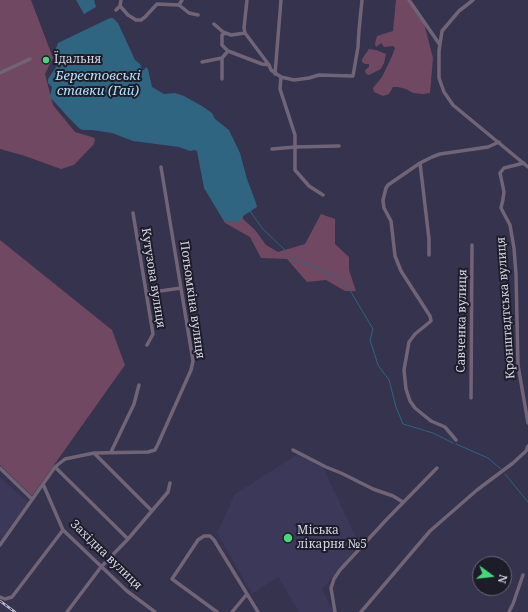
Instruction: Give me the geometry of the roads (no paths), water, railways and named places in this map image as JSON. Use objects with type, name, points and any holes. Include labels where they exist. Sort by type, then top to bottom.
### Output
[{"type":"street","points":[[116,10],[120,6],[121,0]]},
{"type":"street","points":[[179,5],[182,0]]},
{"type":"street","points":[[247,0],[244,28],[245,33],[275,74],[294,80],[319,75],[353,76],[358,47],[362,0]]},
{"type":"street","points":[[275,74],[281,0]]},
{"type":"street","points":[[409,0],[440,45]]},
{"type":"street","points":[[473,0],[459,11],[442,31],[439,78],[444,92],[453,105],[528,167]]},
{"type":"street","points":[[120,6],[128,15],[136,20],[141,20],[145,17],[157,4],[179,5],[188,13],[198,15]]},
{"type":"street","points":[[214,24],[225,33],[231,35],[245,33]]},
{"type":"street","points":[[225,33],[222,35],[222,45],[228,51],[262,64],[269,65]]},
{"type":"street","points":[[202,62],[222,58],[228,51]]},
{"type":"street","points":[[222,58],[222,79]]},
{"type":"street","points":[[0,73],[30,59]]},
{"type":"street","points":[[281,77],[280,89],[295,135],[295,170],[309,186],[323,195]]},
{"type":"street","points":[[456,440],[445,427],[431,421],[415,408],[410,401],[406,389],[404,370],[409,342],[415,334],[431,321],[430,316],[401,271],[395,256],[392,224],[384,208],[383,200],[388,185],[420,163],[440,154],[488,147],[499,142]]},
{"type":"street","points":[[272,149],[339,146]]},
{"type":"street","points":[[420,163],[429,239],[429,255]]},
{"type":"street","name":"Кронштадтська вулиця","points":[[524,163],[504,168],[500,173],[504,192],[504,199],[501,208],[510,225],[514,248],[518,365],[528,423]]},
{"type":"street","name":"Потьомкіна вулиця","points":[[0,545],[55,467],[65,459],[94,453],[148,452],[154,450],[191,370],[193,361],[162,167]]},
{"type":"street","name":"Кутузова вулиця","points":[[133,213],[153,334],[147,345]]},
{"type":"street","name":"Савченка вулиця","points":[[471,398],[472,245]]},
{"type":"street","points":[[146,293],[181,288]]},
{"type":"street","points":[[111,452],[134,404],[139,385]]},
{"type":"street","points":[[361,612],[430,531],[476,490],[527,452],[528,446]]},
{"type":"street","points":[[293,450],[326,467],[373,489],[393,496],[403,502]]},
{"type":"street","points":[[94,453],[152,511]]},
{"type":"street","points":[[55,467],[128,539]]},
{"type":"street","points":[[0,468],[32,499]]},
{"type":"street","points":[[335,612],[331,588],[334,579],[340,570],[403,502],[437,468]]},
{"type":"street","points":[[67,612],[101,567],[128,539],[168,492],[170,483]]},
{"type":"street","name":"Західна вулиця","points":[[43,484],[63,530],[127,591],[155,612]]},
{"type":"street","points":[[0,597],[5,599],[12,597],[63,530]]},
{"type":"street","points":[[217,612],[172,579],[198,540],[204,536],[210,536],[258,612]]},
{"type":"street","points":[[509,612],[523,575]]},
{"type":"street","points":[[232,612],[247,594]]},
{"type":"water","points":[[76,0],[94,0],[96,7],[84,14]]},
{"type":"water","name":"Берестовські ставки (Гай)","points":[[110,18],[113,18],[118,23],[135,60],[140,64],[142,70],[146,67],[148,69],[152,87],[164,94],[175,93],[184,96],[202,106],[212,113],[215,119],[229,130],[240,153],[257,207],[243,216],[238,223],[234,221],[226,221],[222,218],[204,188],[197,151],[133,141],[112,133],[80,129],[50,97],[52,87],[48,83],[48,79],[58,64],[55,51],[58,43]]},
{"type":"waterway","points":[[250,211],[262,228],[288,253]]},
{"type":"waterway","points":[[292,258],[333,275],[348,287],[373,329],[370,340],[378,365],[389,380],[396,407],[403,424],[433,433],[453,443]]},
{"type":"waterway","points":[[456,444],[488,458],[501,469]]},
{"type":"waterway","points":[[505,474],[528,502]]},
{"type":"railway","points":[[0,601],[15,612]]},
{"type":"place","name":"Їдальня","points":[[46,60]]},
{"type":"place","name":"Міська лікарня №5","points":[[288,538]]}]
